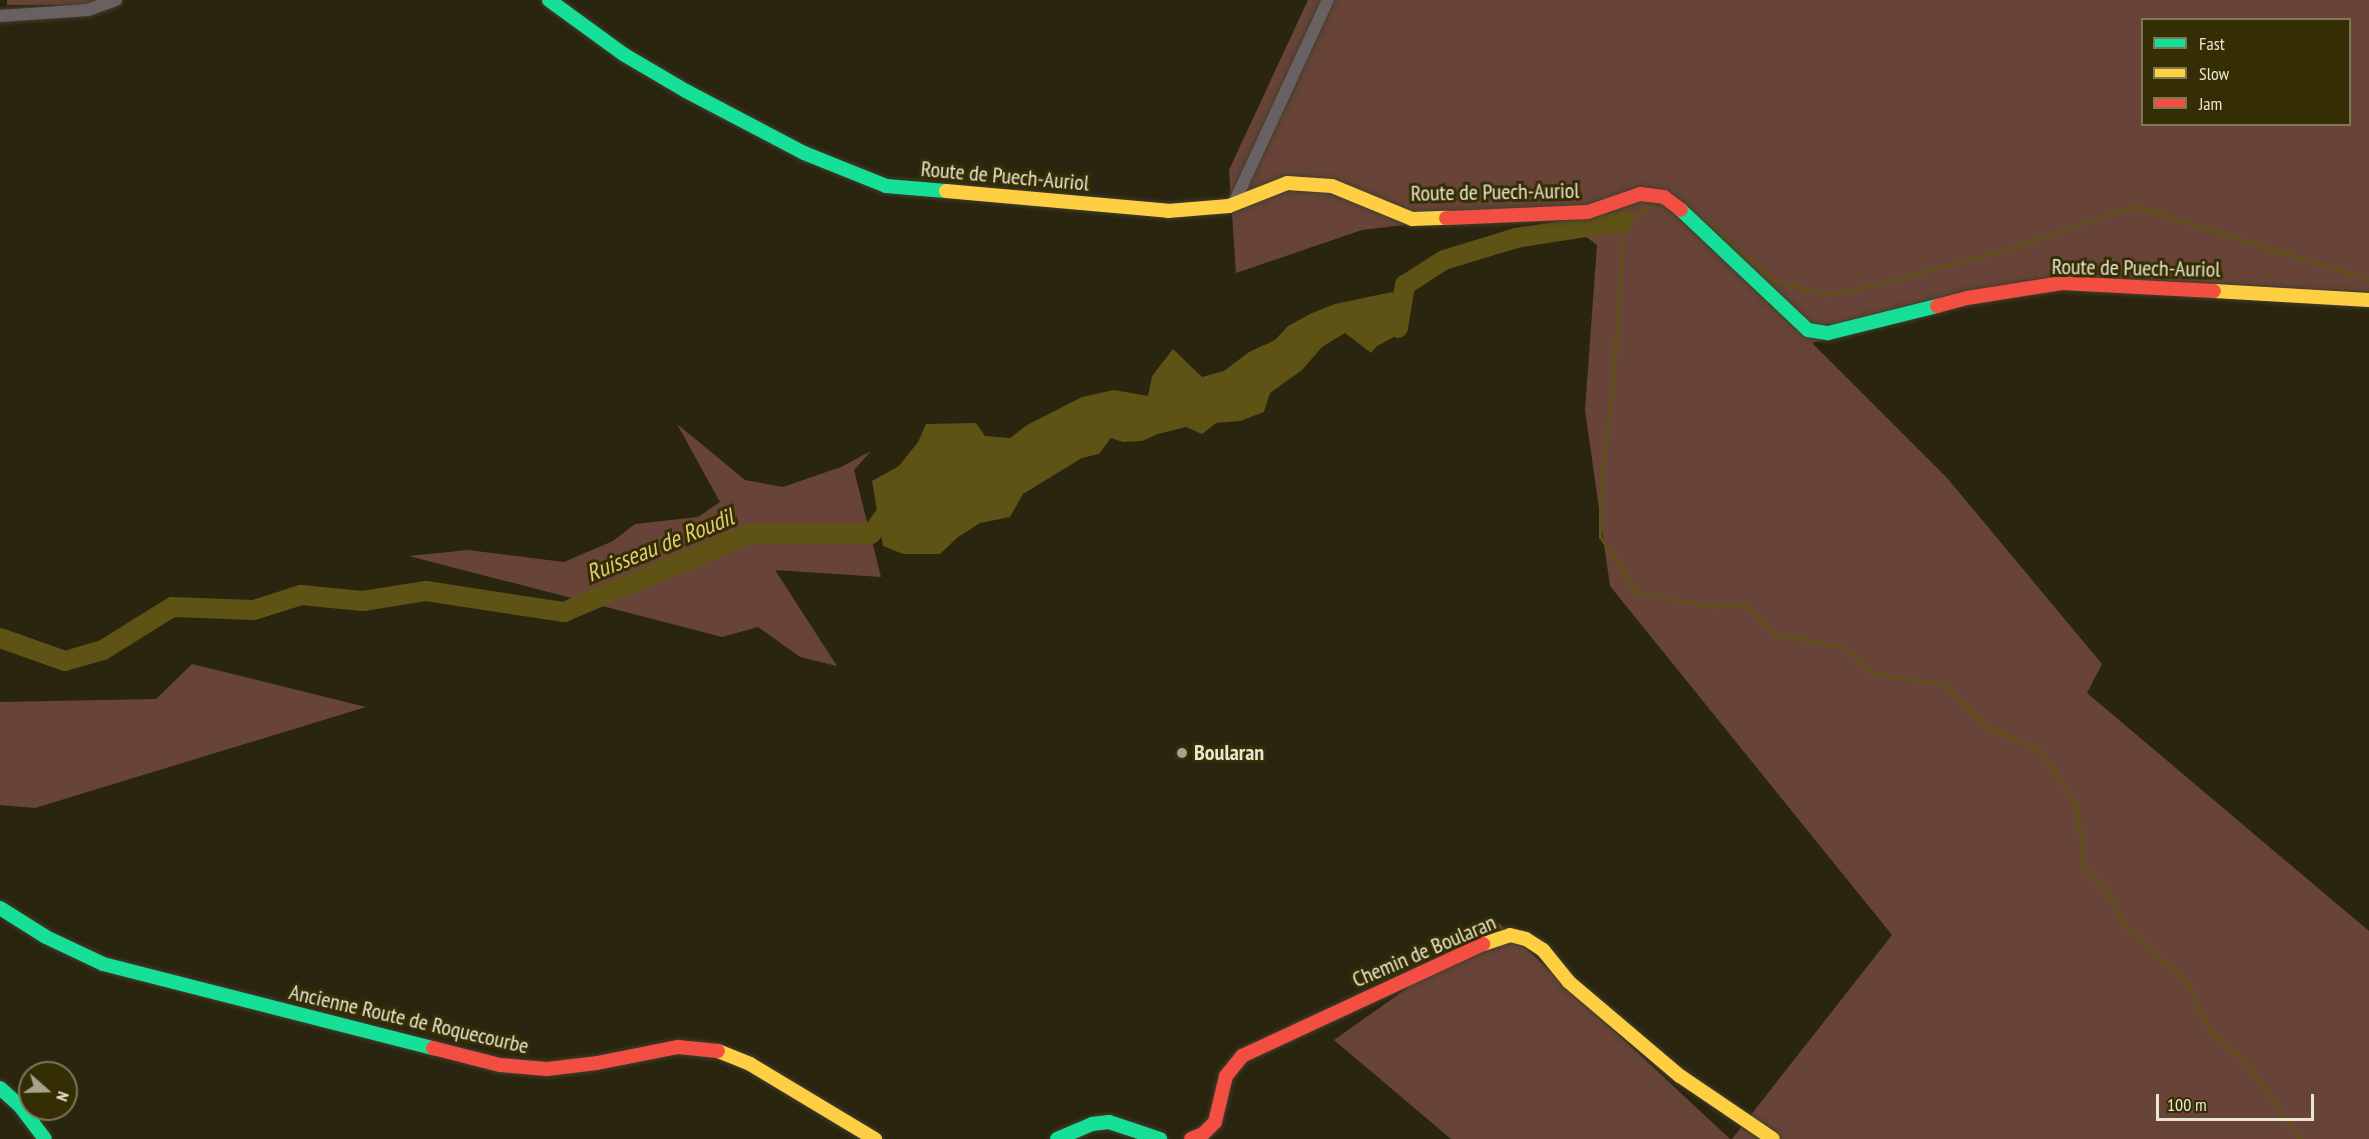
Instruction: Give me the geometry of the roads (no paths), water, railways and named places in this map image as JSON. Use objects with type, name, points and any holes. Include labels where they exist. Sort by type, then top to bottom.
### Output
[{"type":"street","points":[[0,16],[88,10],[116,0]]},
{"type":"street","name":"Route de Puech-Auriol","points":[[549,0],[616,49],[686,91],[804,153],[886,186],[1168,211],[1234,203],[1287,183],[1332,186],[1412,219],[1588,212],[1640,194],[1668,199],[1808,330],[1828,333],[1967,298],[2062,283],[2369,300]]},
{"type":"street","points":[[1234,203],[1328,0]]},
{"type":"street","name":"Ancienne Route de Roquecourbe","points":[[0,908],[68,949],[103,964],[500,1065],[547,1070],[678,1047],[722,1051],[750,1064],[875,1139]]},
{"type":"street","name":"Chemin de Boularan","points":[[1191,1139],[1203,1134],[1215,1122],[1226,1076],[1242,1056],[1496,938],[1510,935],[1526,939],[1543,950],[1569,982],[1680,1076],[1773,1139]]},
{"type":"street","points":[[0,1088],[20,1106],[45,1139]]},
{"type":"street","points":[[1057,1139],[1092,1124],[1109,1122],[1160,1139]]},
{"type":"waterway","points":[[1656,204],[1624,221],[1613,382],[1600,492],[1600,537],[1622,568],[1633,591],[1714,607],[1744,604],[1774,634],[1844,647],[1872,673],[1944,684],[1990,729],[2039,749],[2077,806],[2083,867],[2108,892],[2122,923],[2189,985],[2208,1028],[2249,1066],[2300,1139]]},
{"type":"waterway","points":[[1705,220],[1773,280],[1828,295],[2005,250],[2134,206],[2369,279]]},
{"type":"waterway","name":"Ruisseau de Roudil","points":[[1398,328],[1405,285],[1444,260],[1516,238],[1624,221]]},
{"type":"waterway","name":"Ruisseau de Roudil","points":[[0,638],[65,661],[103,650],[172,607],[254,610],[301,595],[363,601],[426,591],[564,612],[749,534],[871,534],[894,503]]},
{"type":"place","name":"Boularan","points":[[1182,753]]}]
